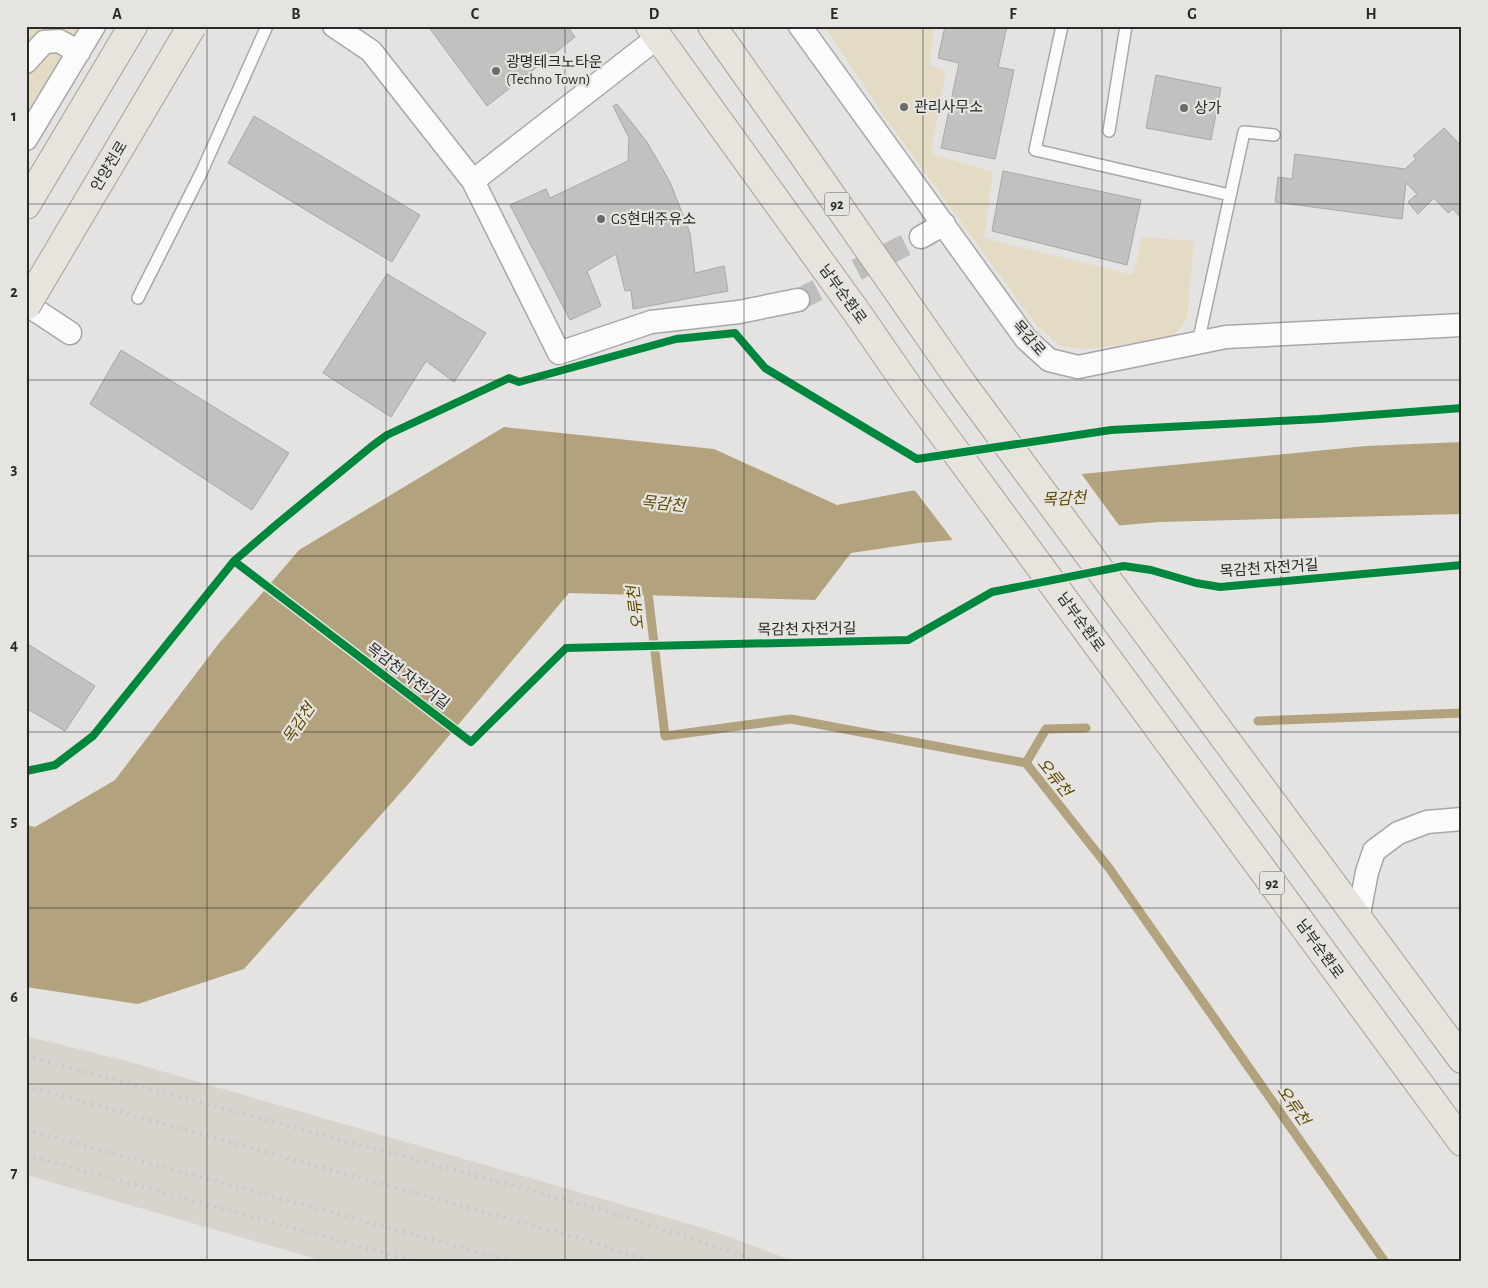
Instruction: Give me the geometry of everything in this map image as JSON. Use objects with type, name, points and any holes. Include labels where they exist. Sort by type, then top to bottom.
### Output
[{"type":"main road","points":[[26,205],[133,26]]},
{"type":"main road","name":"안양천로","points":[[26,305],[192,26]]},
{"type":"main road","name":"92","points":[[712,26],[961,382],[1462,1059]]},
{"type":"main road","name":"남부순환로","points":[[654,32],[909,388],[1462,1142]]},
{"type":"street","points":[[26,139],[94,26]]},
{"type":"street","points":[[334,26],[371,51],[473,181],[559,354],[651,322],[738,312],[798,300]]},
{"type":"street","name":"목감로","points":[[800,26],[1026,339],[1049,360],[1078,367],[1226,337],[1462,325]]},
{"type":"street","points":[[473,181],[654,32]]},
{"type":"street","points":[[26,62],[44,42],[59,41],[79,52]]},
{"type":"street","points":[[921,237],[944,224]]},
{"type":"street","points":[[26,305],[70,333]]},
{"type":"street","points":[[1358,919],[1367,872],[1374,851],[1398,833],[1427,822],[1462,819]]},
{"type":"lane","points":[[138,298],[202,170],[267,26]]},
{"type":"lane","points":[[1062,26],[1036,150],[1230,195]]},
{"type":"lane","points":[[1108,131],[1126,26]]},
{"type":"lane","points":[[1198,343],[1244,132],[1274,135]]},
{"type":"shaded area","points":[[26,26],[97,26],[26,142]]},
{"type":"shaded area","points":[[824,26],[935,26],[929,65],[946,71],[931,154],[993,172],[984,238],[1133,275],[1142,237],[1194,241],[1187,319],[1171,339],[1084,349],[1061,346],[1037,326],[889,123]]},
{"type":"shaded area","points":[[26,1036],[123,1060],[713,1231],[796,1262],[327,1262],[26,1175]]},
{"type":"water","name":"목감천","points":[[504,427],[714,449],[837,505],[910,491],[1366,446],[1462,442],[1462,514],[1159,522],[919,543],[851,553],[815,600],[569,593],[410,782],[244,969],[138,1004],[26,987],[26,825],[35,827],[115,780],[220,642],[299,550]]},
{"type":"pier","points":[[1080,472],[1121,528],[955,543],[913,488]]},
{"type":"building","name":"광명테크노타운 (Techno Town)","points":[[428,26],[567,26],[575,37],[487,106]]},
{"type":"building","points":[[945,26],[1007,26],[998,67],[1014,70],[995,159],[941,148],[959,63],[938,58]]},
{"type":"building","name":"상가","points":[[1156,75],[1221,88],[1211,140],[1146,128]]},
{"type":"building","name":"GS현대주유소","points":[[617,104],[647,142],[670,182],[690,233],[695,273],[724,266],[728,291],[633,309],[631,290],[625,291],[616,254],[587,271],[601,306],[570,320],[510,205],[546,189],[550,198],[628,161],[629,138],[613,106]]},
{"type":"building","points":[[254,116],[420,215],[392,262],[228,163]]},
{"type":"building","points":[[1444,128],[1462,147],[1462,219],[1453,209],[1448,213],[1434,198],[1418,214],[1408,202],[1417,194],[1406,183],[1402,219],[1275,202],[1278,177],[1292,179],[1295,154],[1405,169],[1416,159],[1413,156]]},
{"type":"building","points":[[1003,171],[1141,200],[1127,265],[992,231]]},
{"type":"building","points":[[387,274],[486,333],[454,382],[426,361],[391,417],[323,373]]},
{"type":"building","points":[[121,350],[289,453],[252,510],[90,404]]},
{"type":"building","points":[[26,643],[95,686],[65,731],[26,708]]},
{"type":"waterway","name":"오류천","points":[[647,585],[665,736],[791,719],[1026,763],[1109,868],[1385,1262]]},
{"type":"waterway","points":[[1258,721],[1462,713]]},
{"type":"waterway","points":[[1026,763],[1046,729],[1086,728]]},
{"type":"tunnel","points":[[798,300],[921,237]]},
{"type":"railway","points":[[26,1056],[600,1209],[762,1262]]},
{"type":"railway","points":[[26,1086],[593,1242],[651,1262]]},
{"type":"railway","points":[[26,1130],[516,1262]]},
{"type":"railway","points":[[26,1155],[417,1262]]},
{"type":"cycle path","points":[[26,771],[55,765],[93,736],[234,561],[372,446],[387,435],[509,378],[519,382],[676,339],[735,333],[765,368],[917,459],[1111,430],[1319,419],[1462,408]]},
{"type":"cycle path","name":"목감천 자전거길","points":[[234,561],[471,742],[566,648],[908,640],[992,592],[1124,566],[1151,570],[1196,583],[1220,587],[1462,565]]},
{"type":"place","name":"광명테크노타운 (Techno Town)","points":[[496,71]]},
{"type":"place","name":"관리사무소","points":[[904,107]]},
{"type":"place","name":"상가","points":[[1184,108]]},
{"type":"place","name":"GS현대주유소","points":[[601,219]]}]
